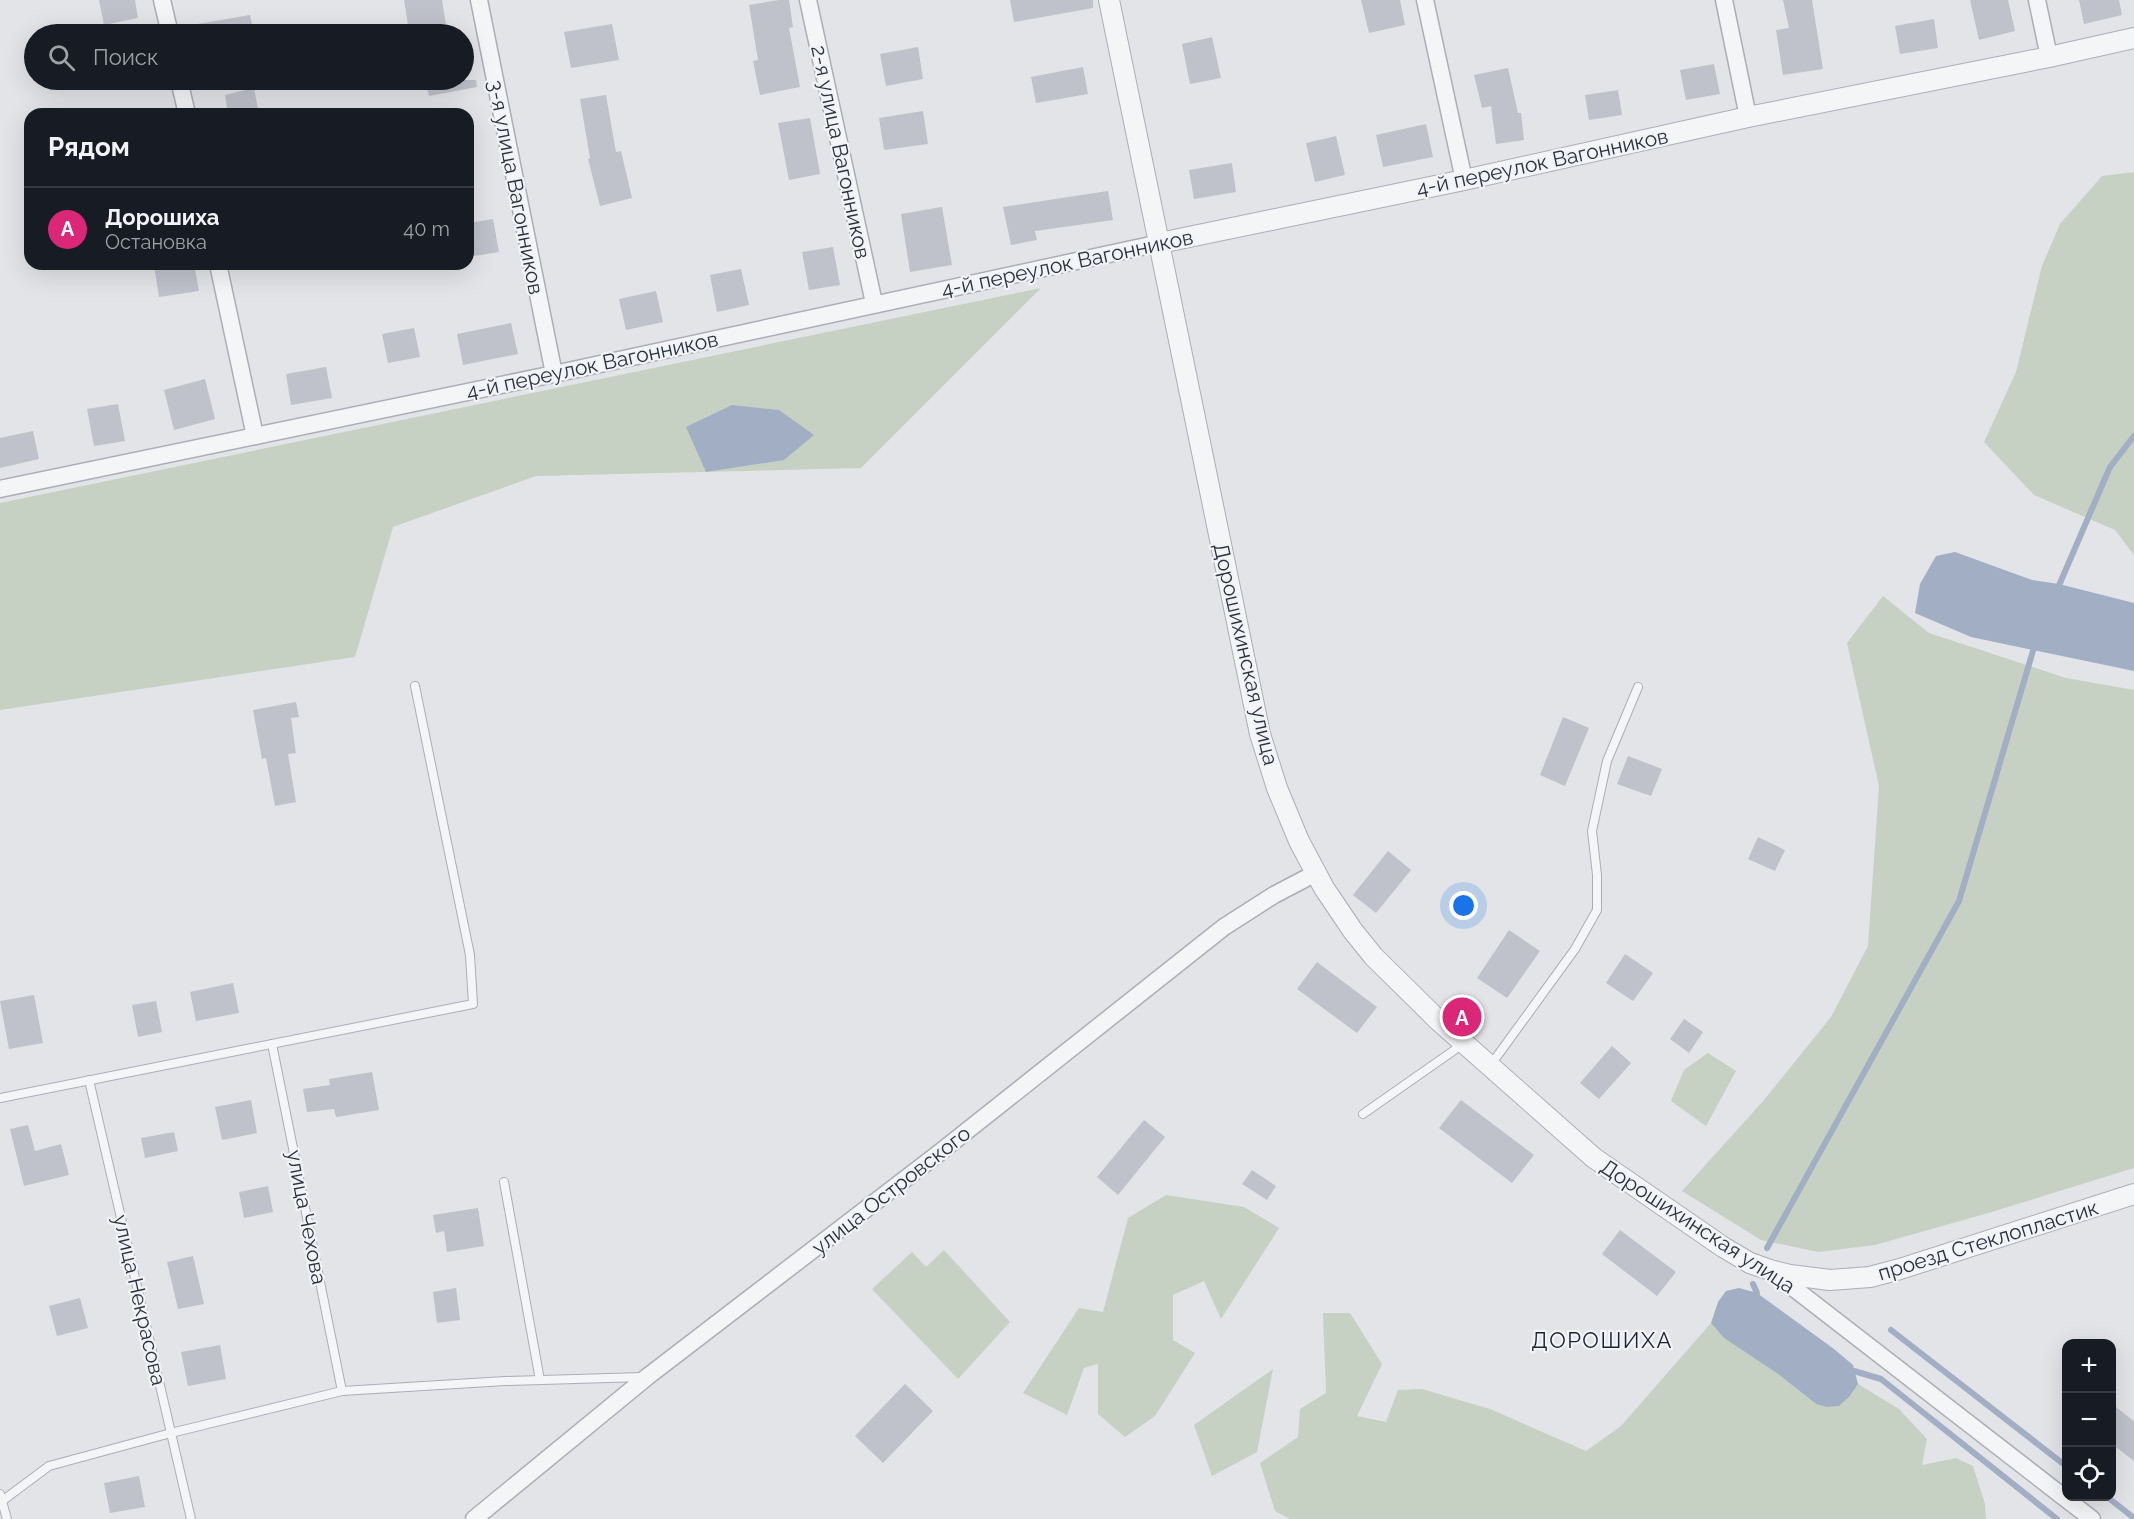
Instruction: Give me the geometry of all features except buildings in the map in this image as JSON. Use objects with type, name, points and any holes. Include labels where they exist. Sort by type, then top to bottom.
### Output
[{"type":"street","points":[[162,0],[168,24]]},
{"type":"street","name":"3-я улица Вагонников","points":[[479,0],[554,374]]},
{"type":"street","name":"2-я улица Вагонников","points":[[808,0],[874,303]]},
{"type":"street","name":"Дорошихинская улица","points":[[1110,0],[1260,734],[1284,806],[1316,873],[1343,917],[1374,957],[1463,1043],[1594,1158],[1723,1247],[1750,1263],[1770,1270],[2092,1519]]},
{"type":"street","points":[[1425,0],[1464,180]]},
{"type":"street","points":[[1725,0],[1748,117]]},
{"type":"street","points":[[2037,0],[2049,57]]},
{"type":"street","name":"4-й переулок Вагонников","points":[[0,489],[554,374],[874,303],[1464,180],[1748,117],[2134,38]]},
{"type":"street","points":[[181,90],[186,108]]},
{"type":"street","points":[[219,270],[255,436]]},
{"type":"street","name":"улица Островского","points":[[474,1519],[647,1377],[939,1154],[1224,927],[1274,895],[1316,873]]},
{"type":"street","name":"проезд Стеклопластик","points":[[1770,1270],[1820,1279],[1840,1280],[1870,1276],[1900,1269],[2134,1194]]},
{"type":"lane","points":[[0,1098],[473,1004],[470,955],[415,686]]},
{"type":"lane","points":[[1490,1066],[1575,949],[1597,910],[1597,875],[1592,831],[1607,761],[1638,687]]},
{"type":"lane","points":[[1363,1114],[1463,1043]]},
{"type":"lane","name":"улица Чехова","points":[[272,1044],[342,1390]]},
{"type":"lane","name":"улица Некрасова","points":[[89,1080],[191,1519]]},
{"type":"lane","points":[[504,1182],[540,1380]]},
{"type":"lane","points":[[7,1519],[1,1497],[49,1466],[171,1432],[342,1390],[647,1377]]},
{"type":"green space","points":[[2134,172],[2134,555],[2115,530],[2034,495],[1984,442],[2016,372],[2042,266],[2060,224],[2102,176]]},
{"type":"green space","points":[[1041,288],[861,468],[536,476],[393,527],[355,657],[0,710],[0,503]]},
{"type":"green space","points":[[1883,596],[1929,633],[2066,678],[2134,690],[2134,1168],[1875,1245],[1818,1252],[1761,1240],[1682,1191],[1764,1100],[1831,1017],[1868,946],[1879,786],[1847,643]]},
{"type":"green space","points":[[1708,1053],[1736,1071],[1706,1126],[1671,1101],[1684,1070]]},
{"type":"green space","points":[[1166,1195],[1244,1207],[1279,1228],[1221,1319],[1204,1281],[1173,1295],[1173,1340],[1195,1353],[1155,1416],[1125,1437],[1098,1414],[1098,1364],[1084,1368],[1067,1415],[1023,1393],[1079,1308],[1103,1312],[1128,1218]]},
{"type":"green space","points":[[944,1250],[1010,1322],[958,1379],[872,1289],[912,1252],[926,1267]]},
{"type":"green space","points":[[1323,1313],[1350,1313],[1382,1364],[1357,1416],[1386,1422],[1398,1390],[1422,1389],[1490,1409],[1586,1451],[1621,1426],[1711,1323],[1724,1338],[1778,1374],[1816,1404],[1850,1396],[1858,1384],[1899,1409],[1927,1439],[1922,1465],[1956,1458],[1973,1466],[1985,1504],[1986,1519],[1290,1519],[1275,1511],[1260,1463],[1298,1437],[1300,1409],[1326,1393]]},
{"type":"green space","points":[[1273,1369],[1257,1452],[1212,1476],[1194,1425]]},
{"type":"water","points":[[732,405],[779,410],[814,435],[784,460],[706,472],[686,427]]},
{"type":"water","points":[[1955,552],[2032,580],[2059,584],[2134,603],[2134,671],[1971,637],[1915,613],[1920,584],[1936,556]]},
{"type":"water","points":[[1739,1288],[1757,1293],[1853,1365],[1858,1384],[1850,1396],[1839,1406],[1827,1407],[1816,1404],[1778,1374],[1724,1338],[1711,1323],[1718,1302],[1726,1291]]},
{"type":"waterway","points":[[2057,590],[2110,467],[2134,436]]},
{"type":"waterway","points":[[1767,1248],[1959,901],[2035,644]]},
{"type":"waterway","points":[[1753,1284],[1757,1293]]},
{"type":"waterway","points":[[1891,1330],[2062,1463]]},
{"type":"waterway","points":[[1854,1371],[1881,1379],[2057,1519]]},
{"type":"waterway","points":[[2112,1501],[2134,1518]]},
{"type":"place","name":"Дорошиха","points":[[1462,1017]]},
{"type":"district","name":"ДОРОШИХА","points":[[1602,1340]]}]
